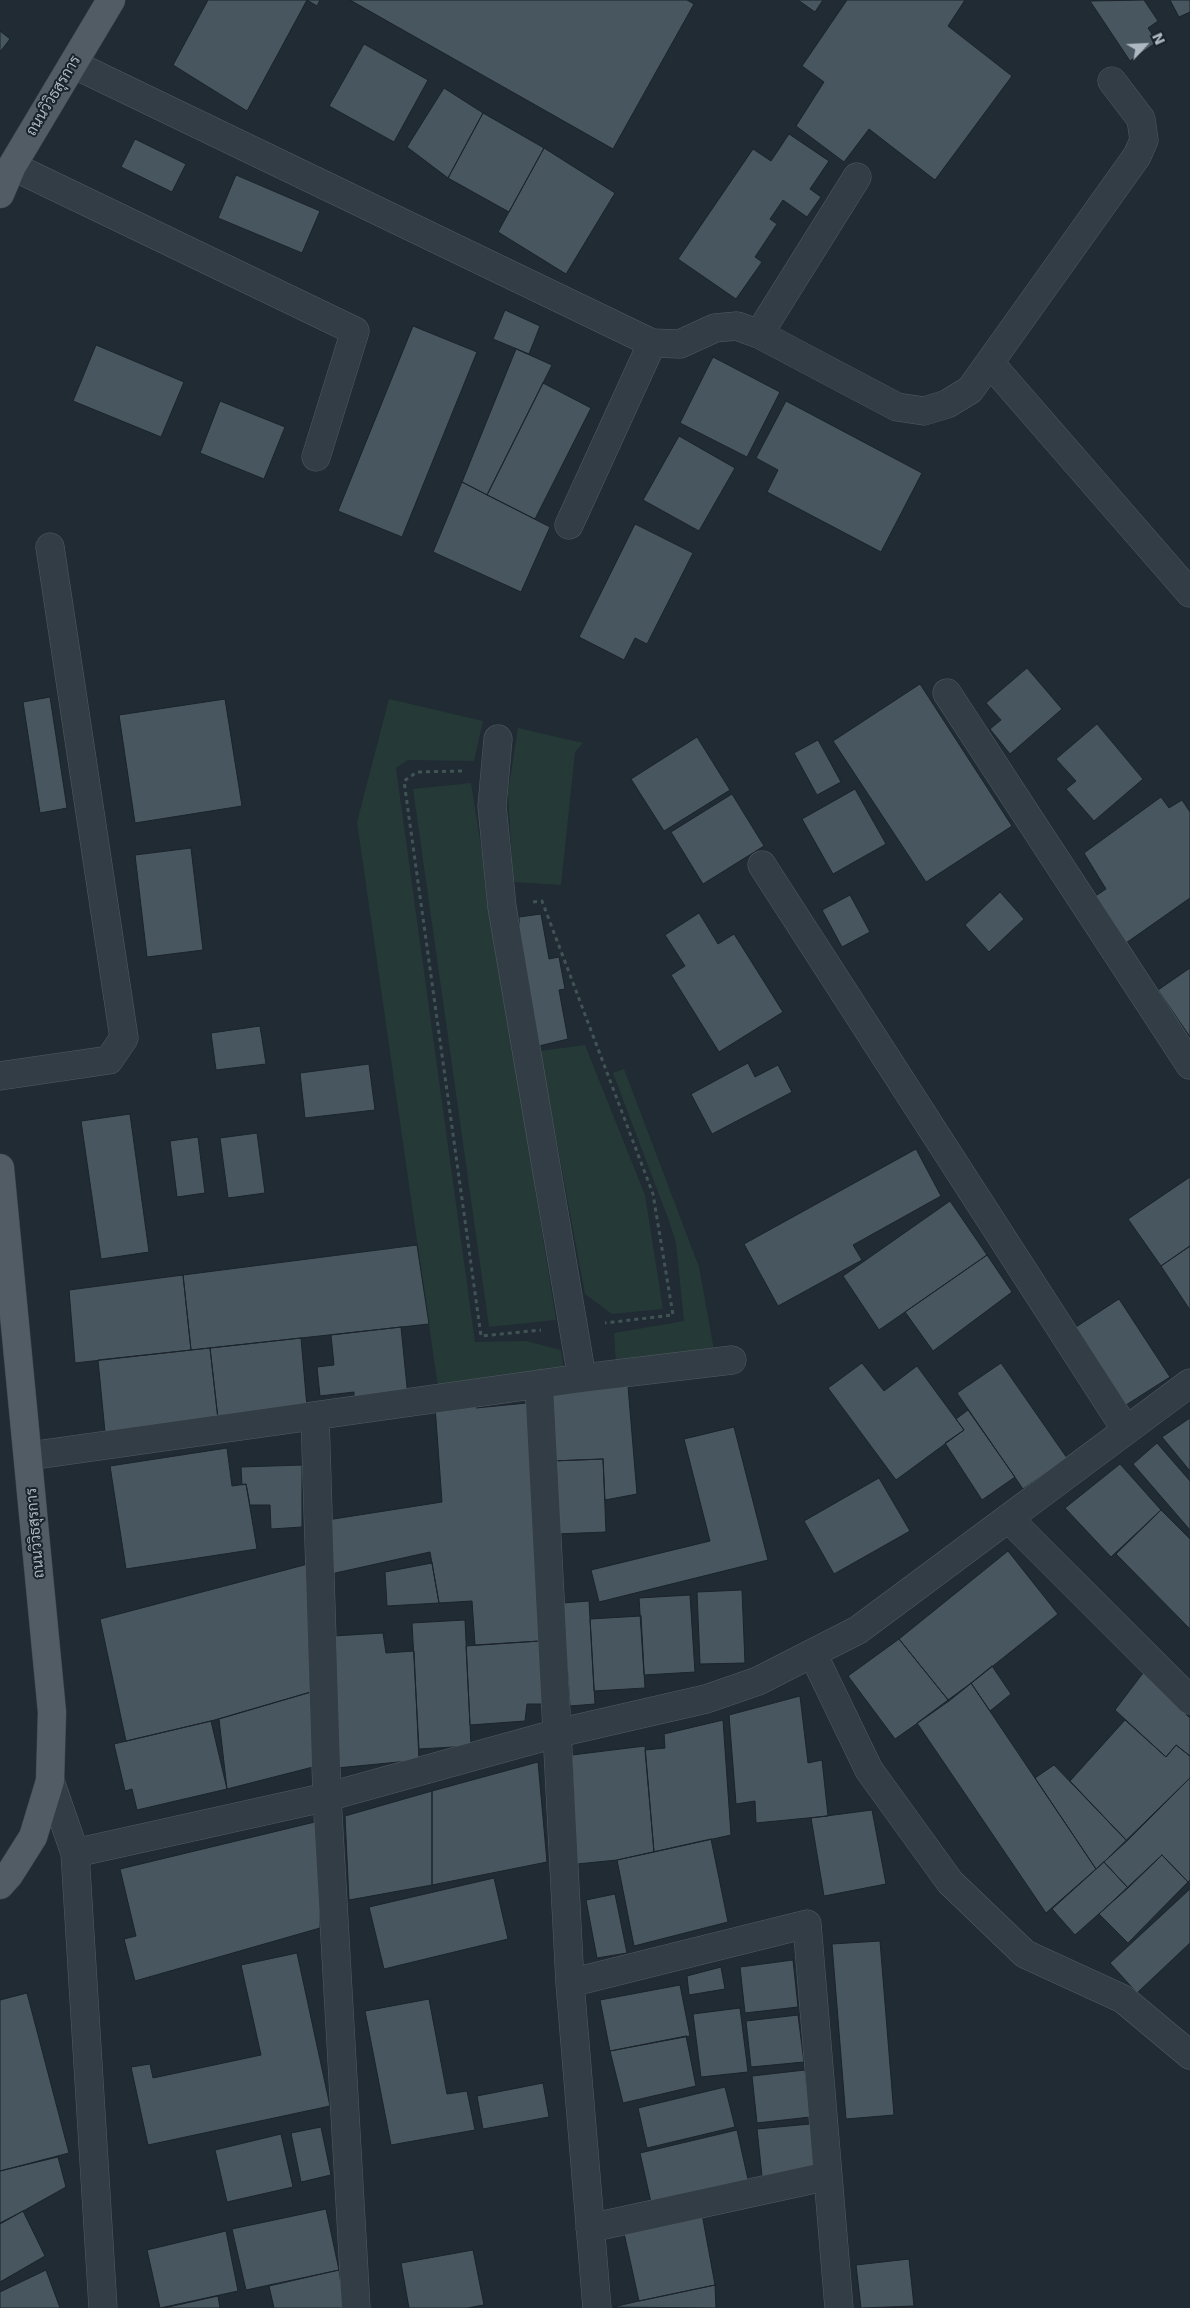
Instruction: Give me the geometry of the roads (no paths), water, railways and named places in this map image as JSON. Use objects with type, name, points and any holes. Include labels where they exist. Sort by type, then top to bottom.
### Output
[{"type":"main road","name":"ถนนวิวิธสุรการ","points":[[0,194],[12,166],[111,0]]},
{"type":"main road","name":"ถนนวิวิธสุรการ","points":[[0,1168],[52,1712],[50,1782],[34,1837],[9,1876],[0,1885]]},
{"type":"street","points":[[73,64],[652,343],[680,344],[715,328],[737,326],[759,334],[897,407],[924,411],[947,404],[970,390],[1137,156],[1144,140],[1140,119],[1112,81]]},
{"type":"street","points":[[12,166],[355,331],[316,457]]},
{"type":"street","points":[[759,334],[857,177]]},
{"type":"street","points":[[569,525],[652,343]]},
{"type":"street","points":[[990,363],[1190,593]]},
{"type":"street","points":[[0,1076],[109,1060],[124,1038],[50,547]]},
{"type":"street","points":[[947,693],[1190,1065]]},
{"type":"street","points":[[498,740],[492,806],[502,907],[582,1378]]},
{"type":"street","points":[[762,865],[1126,1430]]},
{"type":"street","points":[[29,1456],[582,1378],[732,1360]]},
{"type":"street","points":[[75,1853],[327,1797],[558,1733],[706,1699],[758,1681],[858,1630],[1190,1383]]},
{"type":"street","points":[[539,1384],[570,1983],[597,2308]]},
{"type":"street","points":[[315,1416],[327,1797],[356,2308]]},
{"type":"street","points":[[1008,1518],[1190,1700]]},
{"type":"street","points":[[813,1654],[869,1770],[950,1882],[1025,1954],[1123,1999],[1190,2055]]},
{"type":"street","points":[[50,1782],[75,1853],[104,2308]]},
{"type":"street","points":[[570,1983],[808,1924],[838,2308]]},
{"type":"street","points":[[590,2228],[828,2176]]}]
